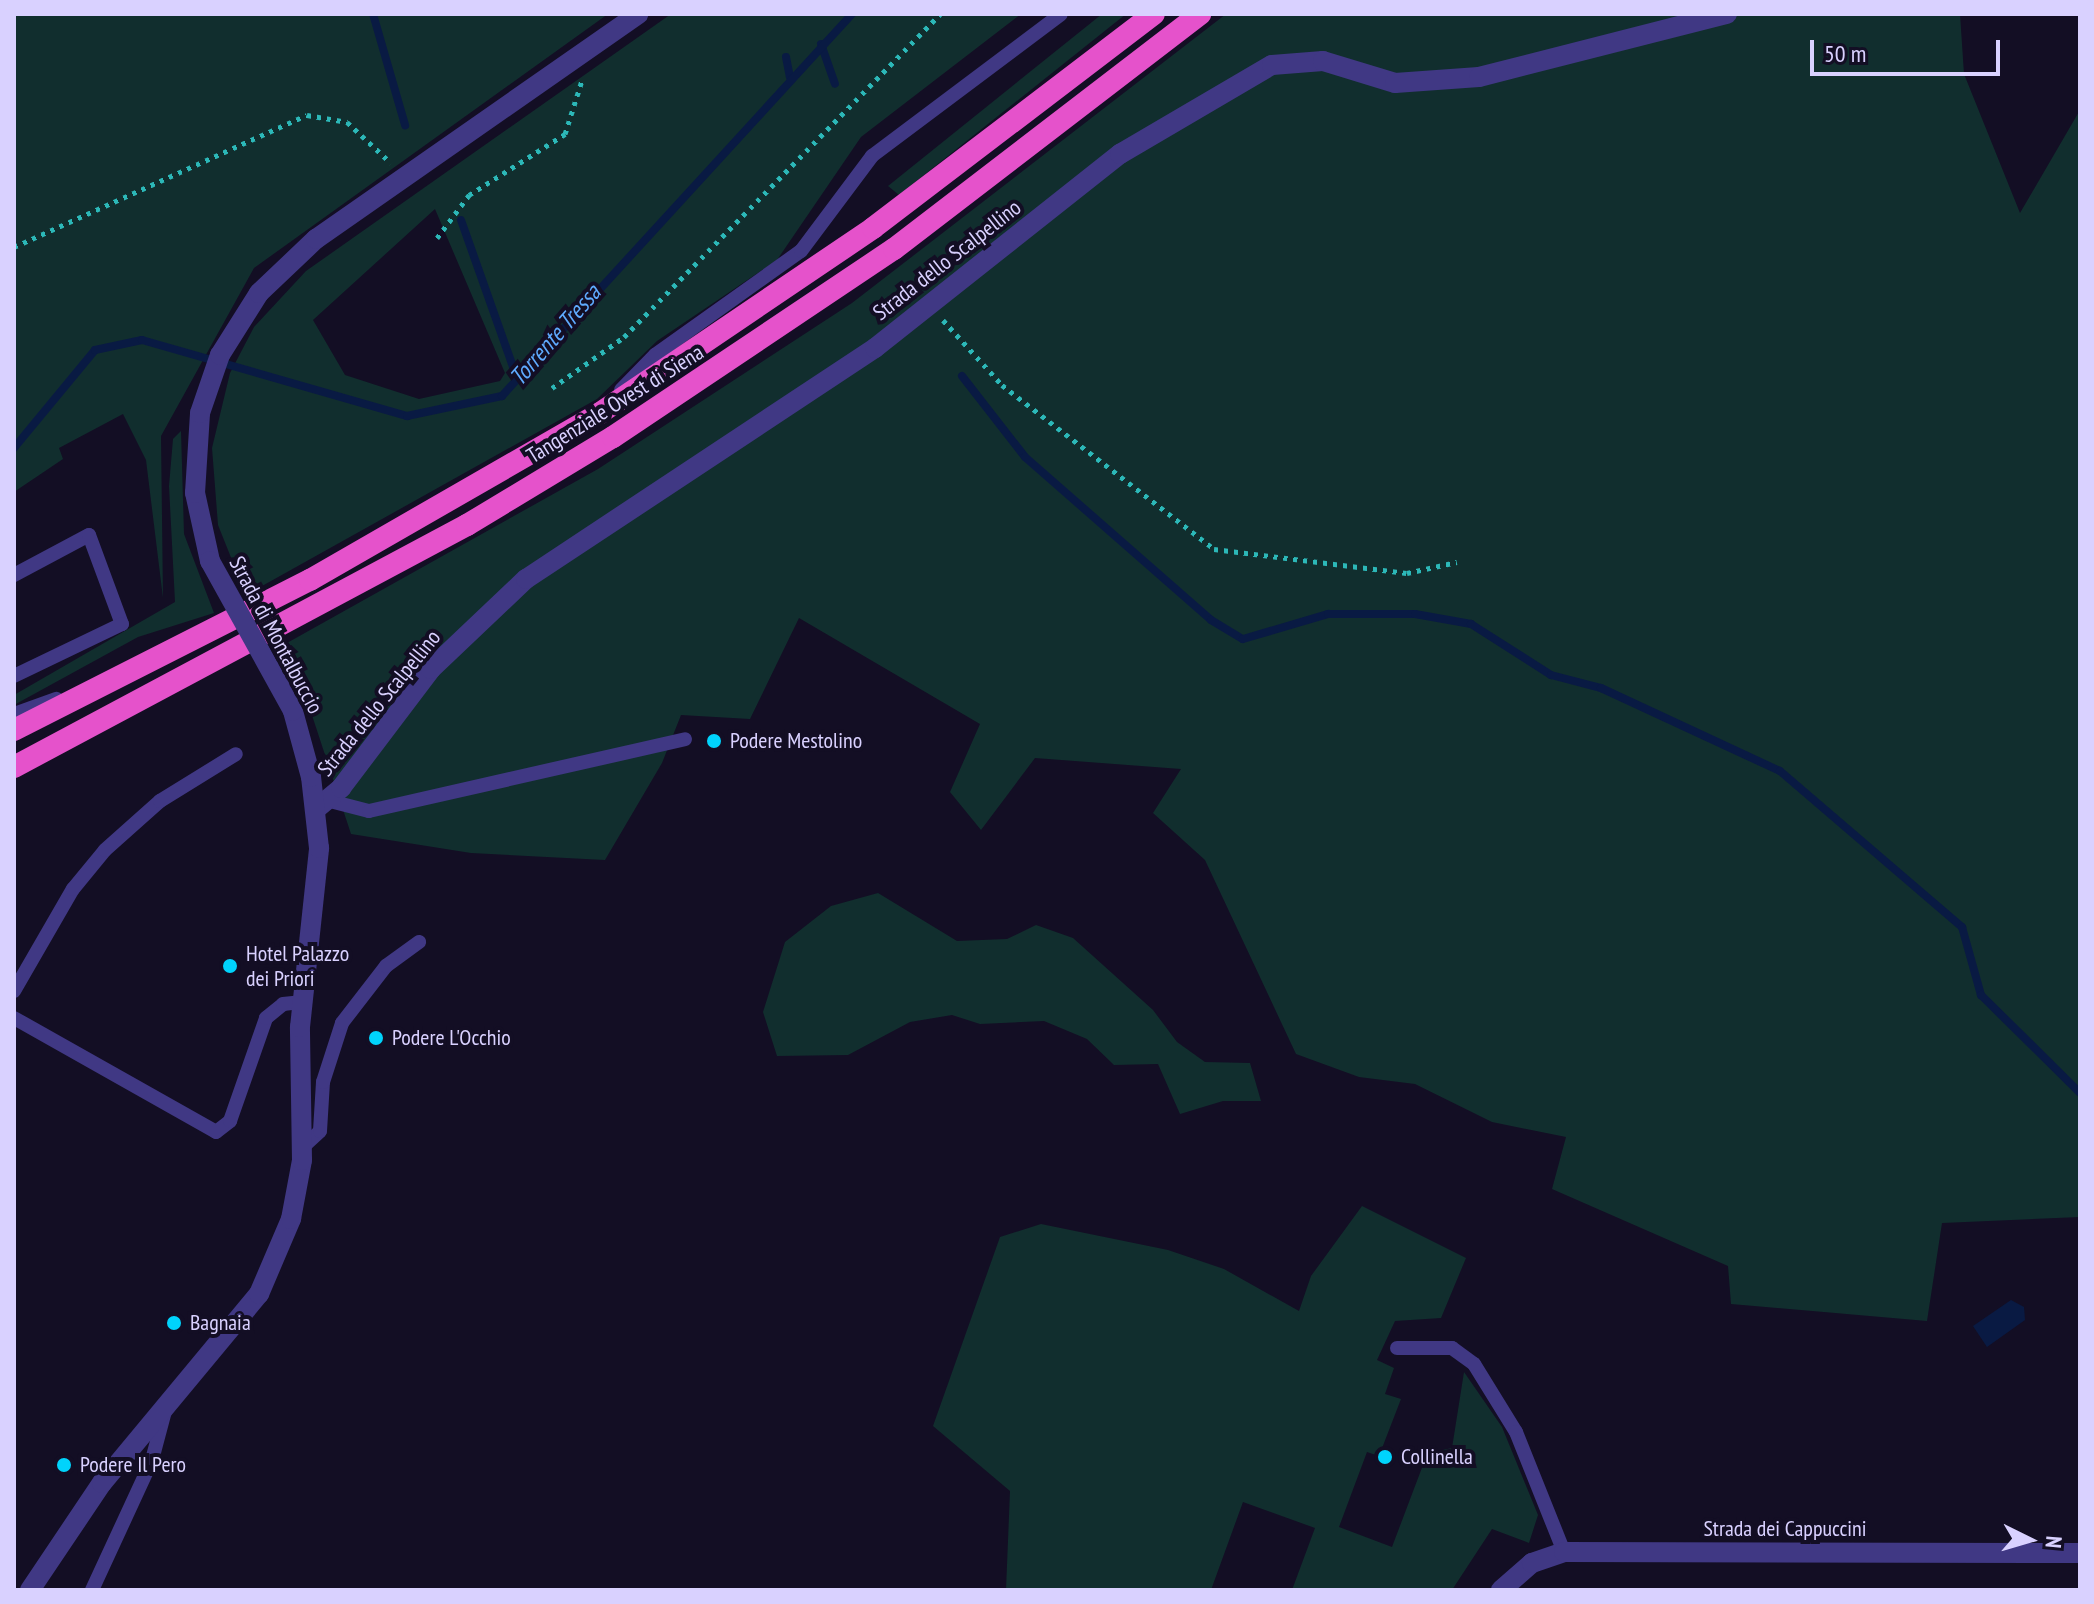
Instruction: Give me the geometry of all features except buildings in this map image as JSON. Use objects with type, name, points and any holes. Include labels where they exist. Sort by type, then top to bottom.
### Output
[{"type":"highway","name":"Tangenziale Ovest di Siena","points":[[14,730],[310,580],[600,413],[873,228],[1154,14]]},
{"type":"highway","name":"Tangenziale Ovest di Siena","points":[[14,767],[467,525],[707,378],[894,249],[1200,14]]},
{"type":"street","name":"Strada di Montalbuccio","points":[[30,1590],[168,1399],[265,1283],[291,1219],[303,1147],[303,1002],[318,882],[323,805],[293,711],[210,561],[194,454],[206,391],[241,316],[281,267],[402,178],[638,14]]},
{"type":"street","name":"Strada dello Scalpellino","points":[[323,805],[431,669],[510,591],[929,305],[1120,154],[1272,65],[1323,61],[1395,83],[1479,77],[1727,14]]},
{"type":"street","name":"Strada dei Cappuccini","points":[[1501,1590],[1532,1563],[1564,1552],[2080,1553]]},
{"type":"lane","points":[[600,413],[655,355],[801,251],[872,156],[1061,14]]},
{"type":"lane","points":[[14,575],[89,535],[122,624],[14,676]]},
{"type":"lane","points":[[14,714],[98,685]]},
{"type":"lane","points":[[323,805],[369,811],[685,739]]},
{"type":"lane","points":[[14,991],[73,889],[105,850],[160,801],[236,754]]},
{"type":"lane","points":[[303,1147],[320,1131],[323,1082],[342,1023],[386,966],[419,942]]},
{"type":"lane","points":[[14,1018],[216,1132],[230,1121],[266,1018],[283,1004],[303,1002]]},
{"type":"lane","points":[[1397,1348],[1452,1348],[1474,1364],[1516,1432],[1564,1552]]},
{"type":"lane","points":[[92,1590],[152,1460],[168,1399]]},
{"type":"path","points":[[552,388],[624,337],[940,14]]},
{"type":"path","points":[[437,238],[469,195],[565,134],[589,48]]},
{"type":"path","points":[[14,247],[307,115],[347,122],[402,178]]},
{"type":"path","points":[[929,305],[1002,385],[1214,549],[1407,573],[1457,562]]},
{"type":"green space","points":[[14,14],[608,14],[254,268],[161,436],[163,598],[146,460],[123,414],[59,448],[63,459],[14,492]]},
{"type":"green space","points":[[671,14],[1021,14],[861,137],[777,260],[657,341],[597,399],[246,595],[218,525],[212,448],[230,373],[254,327],[306,271]],"holes":[[[435,209],[505,373],[500,381],[419,399],[345,375],[313,320]]]},
{"type":"green space","points":[[1102,14],[1126,14],[899,195],[888,186]]},
{"type":"green space","points":[[1226,14],[1960,14],[1964,74],[2020,213],[2080,110],[2080,1217],[1942,1223],[1927,1321],[1731,1304],[1728,1266],[1552,1189],[1566,1137],[1492,1122],[1415,1084],[1359,1077],[1296,1054],[1205,860],[1153,813],[1181,769],[1035,758],[981,830],[950,792],[980,724],[799,618],[750,719],[681,715],[662,763],[605,860],[471,853],[351,834],[307,700],[278,648],[598,469],[852,303]]},
{"type":"green space","points":[[181,431],[184,534],[214,613],[138,637],[14,705],[14,695],[175,602],[169,486],[173,439]]},
{"type":"green space","points":[[878,893],[957,941],[1007,939],[1036,925],[1073,938],[1153,1010],[1177,1042],[1205,1062],[1250,1063],[1261,1101],[1223,1101],[1180,1114],[1158,1064],[1114,1065],[1087,1039],[1044,1021],[980,1024],[952,1015],[910,1022],[848,1055],[777,1056],[763,1012],[785,942],[831,906]]},
{"type":"green space","points":[[1362,1206],[1466,1258],[1441,1318],[1395,1321],[1377,1360],[1394,1368],[1385,1394],[1401,1399],[1379,1456],[1367,1452],[1339,1527],[1392,1547],[1423,1465],[1405,1458],[1452,1448],[1464,1372],[1502,1427],[1538,1515],[1529,1543],[1492,1529],[1452,1590],[1292,1590],[1315,1528],[1243,1502],[1211,1590],[1006,1590],[1010,1491],[933,1426],[1000,1237],[1041,1224],[1168,1250],[1224,1269],[1299,1311],[1311,1276]]},
{"type":"water","points":[[2011,1300],[2024,1307],[2025,1320],[1987,1347],[1973,1326]]},
{"type":"waterway","points":[[373,14],[405,125]]},
{"type":"waterway","name":"Torrente Tressa","points":[[14,448],[95,350],[142,340],[407,416],[502,396],[852,14]]},
{"type":"waterway","points":[[821,44],[835,84]]},
{"type":"waterway","points":[[786,57],[790,77]]},
{"type":"waterway","points":[[461,220],[517,378]]},
{"type":"waterway","points":[[962,376],[1025,457],[1211,620],[1243,639],[1328,614],[1415,614],[1471,624],[1551,675],[1601,688],[1780,771],[1962,927],[1981,995],[2080,1093]]},
{"type":"place","name":"Podere Mestolino","points":[[714,741]]},
{"type":"place","name":"Hotel Palazzo dei Priori","points":[[230,966]]},
{"type":"place","name":"Podere L'Occhio","points":[[376,1038]]},
{"type":"place","name":"Bagnaia","points":[[174,1323]]},
{"type":"place","name":"Collinella","points":[[1385,1457]]},
{"type":"place","name":"Podere Il Pero","points":[[64,1465]]}]
